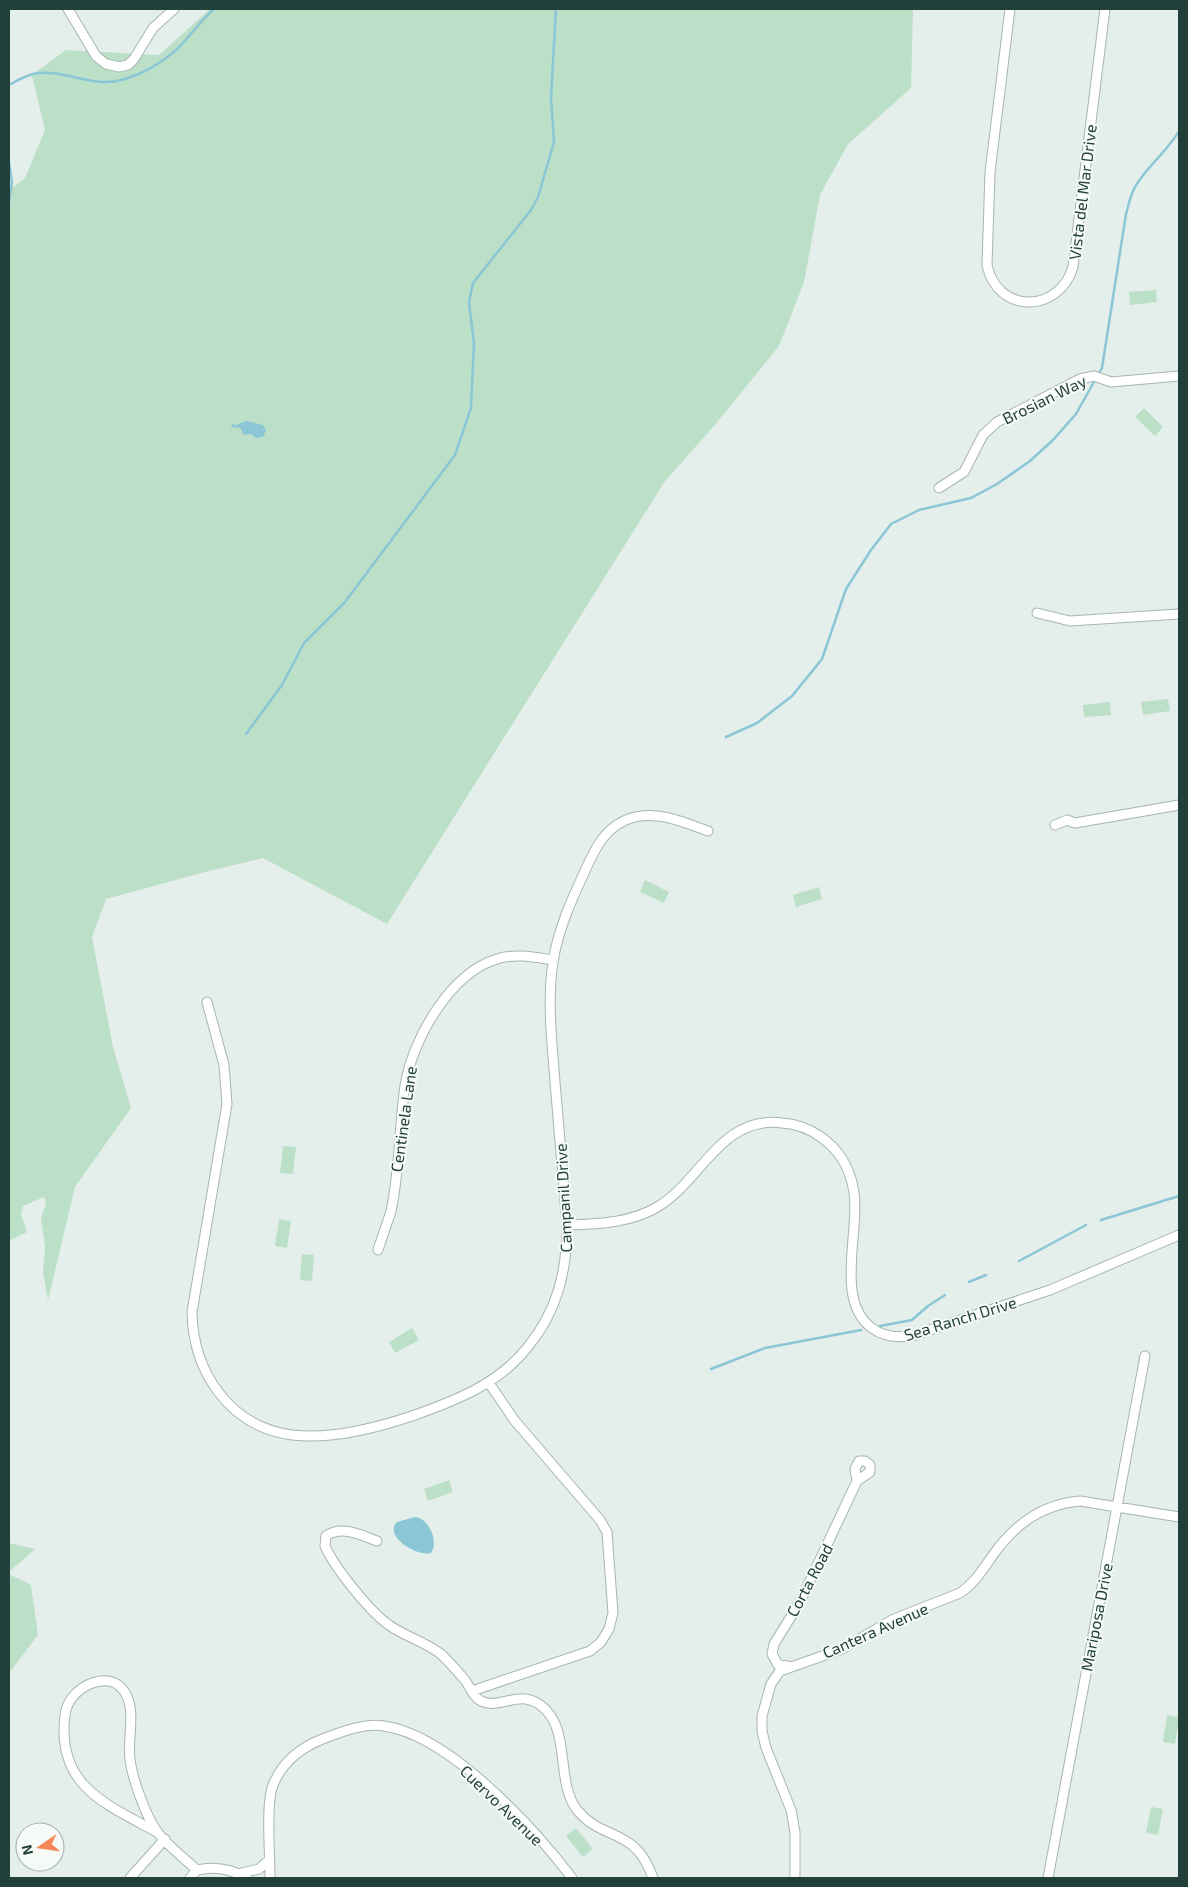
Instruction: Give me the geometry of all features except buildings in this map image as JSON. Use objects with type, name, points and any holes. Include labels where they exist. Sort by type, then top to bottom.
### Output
[{"type":"street","points":[[68,9],[98,59],[106,64],[119,67],[131,63],[153,28],[174,9]]},
{"type":"street","name":"Vista del Mar Drive","points":[[1010,9],[990,172],[988,265],[991,278],[1002,292],[1018,300],[1032,302],[1040,301],[1057,293],[1066,283],[1073,267],[1105,9]]},
{"type":"street","name":"Brosian Way","points":[[939,488],[964,472],[984,436],[997,422],[1080,379],[1094,376],[1111,382],[1179,376]]},
{"type":"street","points":[[1037,613],[1070,621],[1179,614]]},
{"type":"street","points":[[1055,825],[1067,820],[1075,823],[1179,805]]},
{"type":"street","name":"Campanil Drive","points":[[207,1002],[224,1065],[227,1104],[192,1312],[192,1329],[197,1353],[204,1370],[219,1394],[239,1413],[256,1424],[281,1433],[304,1436],[344,1432],[401,1420],[452,1402],[489,1383],[526,1350],[549,1315],[559,1292],[565,1268],[567,1225],[551,1025],[551,982],[553,960],[567,910],[594,850],[610,830],[628,819],[653,815],[708,831]]},
{"type":"street","name":"Centinela Lane","points":[[378,1250],[391,1210],[405,1084],[415,1050],[428,1025],[459,982],[482,965],[498,958],[521,956],[553,960]]},
{"type":"street","name":"Sea Ranch Drive","points":[[567,1225],[622,1220],[652,1210],[675,1193],[727,1138],[745,1128],[778,1122],[802,1127],[830,1145],[846,1165],[850,1176],[855,1201],[852,1292],[856,1308],[863,1320],[874,1330],[900,1338],[915,1335],[1050,1290],[1179,1235]]},
{"type":"street","name":"Mariposa Drive","points":[[1048,1878],[1145,1356]]},
{"type":"street","points":[[472,1691],[590,1651],[602,1642],[609,1629],[613,1613],[609,1542],[600,1520],[515,1421],[489,1383]]},
{"type":"street","name":"Corta Road","points":[[792,1665],[778,1666],[772,1654],[774,1644],[800,1602],[857,1481]]},
{"type":"street","name":"Cantera Avenue","points":[[795,1878],[795,1832],[792,1810],[766,1748],[762,1732],[762,1716],[771,1684],[780,1671],[792,1665],[842,1649],[894,1619],[960,1593],[970,1586],[1002,1542],[1017,1526],[1040,1510],[1065,1502],[1080,1501],[1179,1517]]},
{"type":"street","points":[[377,1541],[350,1532],[336,1532],[326,1536],[325,1546],[353,1586],[388,1625],[440,1654],[482,1702],[491,1703],[513,1698],[525,1699],[536,1703],[546,1710],[553,1720],[561,1747],[566,1786],[577,1809],[596,1826],[620,1836],[632,1844],[642,1854],[653,1878]]},
{"type":"street","points":[[157,1832],[144,1804],[130,1760],[129,1702],[124,1690],[108,1682],[96,1682],[85,1685],[70,1698],[63,1725],[66,1754],[76,1776],[98,1800],[157,1832],[197,1870]]},
{"type":"street","name":"Cuervo Avenue","points":[[270,1878],[269,1804],[274,1782],[286,1762],[310,1744],[354,1728],[382,1726],[400,1729],[418,1736],[472,1772],[511,1810],[572,1878]]},
{"type":"street","points":[[130,1878],[165,1840]]},
{"type":"street","points":[[238,1874],[259,1869],[270,1859]]},
{"type":"street","points":[[190,1878],[197,1870],[217,1868],[247,1878]]},
{"type":"green space","points":[[210,9],[913,9],[911,88],[848,144],[820,195],[804,282],[779,346],[714,426],[665,481],[387,924],[263,858],[106,899],[92,937],[113,1047],[131,1108],[75,1187],[48,1300],[43,1272],[45,1247],[41,1218],[46,1203],[44,1197],[23,1206],[21,1214],[27,1232],[9,1241],[9,191],[25,178],[45,130],[32,75],[66,50],[159,55]]},
{"type":"green space","points":[[1156,290],[1157,302],[1130,305],[1129,292]]},
{"type":"green space","points":[[1144,408],[1163,427],[1155,436],[1135,417]]},
{"type":"green space","points":[[1168,699],[1170,711],[1143,715],[1141,702]]},
{"type":"green space","points":[[1110,702],[1111,715],[1084,717],[1083,705]]},
{"type":"green space","points":[[645,880],[669,892],[664,903],[640,892]]},
{"type":"green space","points":[[819,887],[822,899],[796,907],[793,895]]},
{"type":"green space","points":[[283,1146],[296,1147],[293,1174],[280,1173]]},
{"type":"green space","points":[[279,1219],[291,1221],[287,1248],[275,1246]]},
{"type":"green space","points":[[302,1254],[314,1255],[312,1281],[300,1280]]},
{"type":"green space","points":[[412,1328],[419,1340],[395,1353],[389,1342]]},
{"type":"green space","points":[[449,1480],[453,1492],[428,1501],[424,1489]]},
{"type":"green space","points":[[9,1543],[35,1549],[9,1572]]},
{"type":"green space","points":[[9,1574],[31,1585],[38,1635],[9,1673]]},
{"type":"green space","points":[[1167,1715],[1179,1717],[1175,1744],[1163,1742]]},
{"type":"green space","points":[[1151,1807],[1163,1809],[1158,1835],[1146,1833]]},
{"type":"green space","points":[[576,1828],[593,1849],[583,1857],[566,1836]]},
{"type":"water","points":[[246,421],[263,425],[266,430],[263,437],[256,438],[251,434],[244,435],[240,428],[231,427],[232,424],[236,425]]},
{"type":"water","points":[[415,1517],[425,1521],[431,1531],[434,1543],[431,1553],[418,1552],[411,1549],[404,1545],[395,1534],[394,1528],[397,1522]]},
{"type":"waterway","points":[[9,85],[30,75],[44,73],[55,73],[101,82],[113,82],[131,77],[151,68],[175,51],[214,9]]},
{"type":"waterway","points":[[246,734],[282,685],[304,643],[345,602],[455,455],[471,408],[474,344],[469,302],[473,283],[531,210],[538,197],[554,142],[551,98],[556,9]]},
{"type":"waterway","points":[[1098,375],[1102,368],[1126,214],[1133,190],[1145,172],[1169,146],[1179,131]]},
{"type":"waterway","points":[[9,162],[12,183],[9,201]]},
{"type":"waterway","points":[[726,737],[757,723],[792,696],[822,659],[846,589],[871,550],[891,524],[919,510],[971,498],[997,484],[1030,461],[1053,440],[1076,414],[1095,380]]},
{"type":"waterway","points":[[1101,1220],[1179,1196]]},
{"type":"waterway","points":[[1019,1261],[1086,1225]]},
{"type":"waterway","points":[[969,1282],[986,1275]]},
{"type":"waterway","points":[[880,1326],[912,1320],[945,1295]]},
{"type":"waterway","points":[[711,1369],[765,1348],[861,1330]]}]
